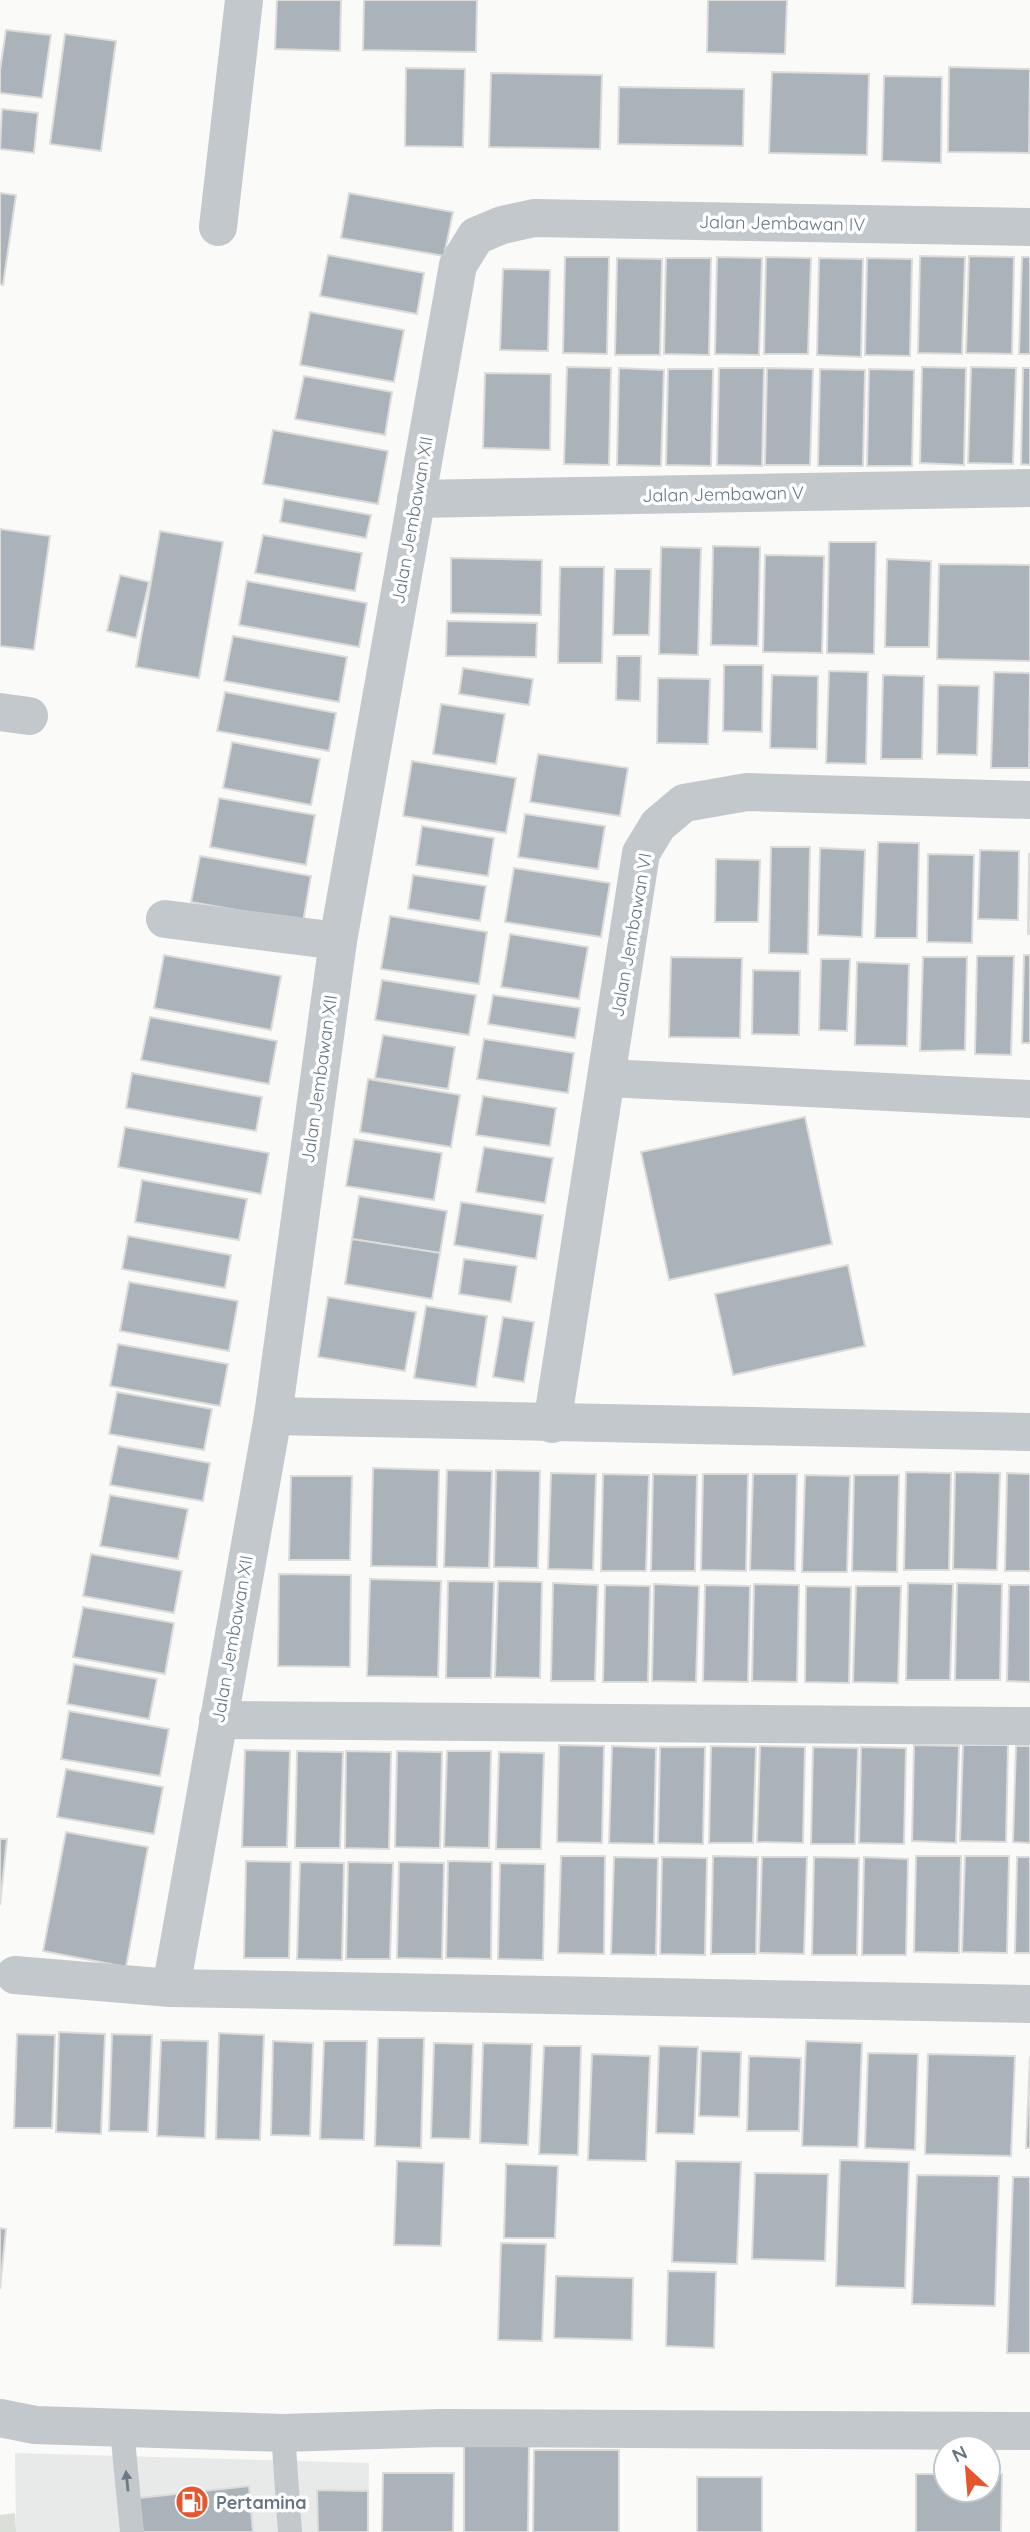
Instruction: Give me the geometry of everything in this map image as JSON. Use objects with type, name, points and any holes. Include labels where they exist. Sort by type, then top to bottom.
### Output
[{"type":"street","points":[[218,227],[244,0]]},
{"type":"street","name":"Jalan Jembawan IV","points":[[534,218],[1030,227]]},
{"type":"street","name":"Jalan Jembawan XII","points":[[171,1988],[273,1416],[338,942],[458,265],[476,236],[502,225],[534,218]]},
{"type":"street","name":"Jalan Jembawan V","points":[[416,499],[1030,488]]},
{"type":"street","name":"Jalan Jembawan VI","points":[[552,1424],[641,853],[658,825],[684,803],[747,792],[1030,800]]},
{"type":"street","points":[[165,919],[338,942]]},
{"type":"street","points":[[607,1078],[1030,1098]]},
{"type":"street","points":[[273,1416],[1030,1433]]},
{"type":"street","points":[[218,1720],[1030,1726]]},
{"type":"street","points":[[15,1975],[171,1988],[1030,2004]]},
{"type":"street","points":[[0,2418],[35,2426],[283,2433],[440,2428],[1030,2431]]},
{"type":"lane","points":[[122,2430],[132,2532]]},
{"type":"lane","points":[[283,2433],[290,2532]]},
{"type":"shaded area","name":"Pertamina","points":[[15,2453],[369,2463],[368,2532],[16,2532]]},
{"type":"shaded area","points":[[15,2513],[16,2532],[0,2532],[0,2515]]},
{"type":"building","points":[[277,0],[341,0],[340,51],[275,49]]},
{"type":"building","points":[[364,0],[477,0],[476,52],[363,50]]},
{"type":"building","points":[[708,0],[787,0],[785,54],[707,52]]},
{"type":"building","points":[[6,30],[51,35],[42,98],[0,93],[0,70]]},
{"type":"building","points":[[65,34],[116,41],[101,151],[50,144]]},
{"type":"building","points":[[949,67],[1030,69],[1029,153],[948,152]]},
{"type":"building","points":[[406,68],[465,69],[463,147],[405,146]]},
{"type":"building","points":[[772,72],[869,74],[867,155],[769,153]]},
{"type":"building","points":[[491,73],[602,75],[600,149],[489,147]]},
{"type":"building","points":[[884,76],[942,77],[941,163],[882,161]]},
{"type":"building","points":[[619,87],[744,89],[743,146],[618,144]]},
{"type":"building","points":[[2,109],[38,113],[34,153],[0,149]]},
{"type":"building","points":[[0,193],[16,195],[3,285],[0,284]]},
{"type":"building","points":[[349,193],[453,212],[444,256],[341,238]]},
{"type":"building","points":[[328,255],[424,273],[417,314],[320,296]]},
{"type":"building","points":[[920,256],[965,257],[962,354],[918,353]]},
{"type":"building","points":[[969,256],[1014,257],[1012,354],[966,353]]},
{"type":"building","points":[[565,257],[609,257],[607,354],[563,353]]},
{"type":"building","points":[[717,257],[762,258],[759,355],[715,354]]},
{"type":"building","points":[[766,257],[811,258],[808,354],[764,354]]},
{"type":"building","points":[[1022,257],[1030,257],[1030,354],[1019,354]]},
{"type":"building","points":[[617,258],[662,259],[660,355],[615,355]]},
{"type":"building","points":[[666,258],[711,258],[709,355],[664,354]]},
{"type":"building","points":[[819,258],[863,259],[861,357],[817,355]]},
{"type":"building","points":[[867,258],[912,259],[910,356],[865,355]]},
{"type":"building","points":[[503,269],[550,270],[548,351],[500,350]]},
{"type":"building","points":[[310,312],[404,330],[394,382],[300,365]]},
{"type":"building","points":[[567,367],[611,368],[609,465],[564,464]]},
{"type":"building","points":[[922,367],[966,368],[964,465],[920,463]]},
{"type":"building","points":[[971,367],[1016,368],[1013,464],[968,463]]},
{"type":"building","points":[[619,368],[664,370],[661,466],[617,465]]},
{"type":"building","points":[[719,368],[764,368],[762,466],[717,465]]},
{"type":"building","points":[[767,368],[813,369],[810,465],[765,465]]},
{"type":"building","points":[[1023,368],[1030,368],[1030,465],[1021,464]]},
{"type":"building","points":[[668,369],[713,369],[711,466],[666,465]]},
{"type":"building","points":[[820,369],[865,370],[863,466],[818,466]]},
{"type":"building","points":[[869,369],[914,370],[912,466],[867,466]]},
{"type":"building","points":[[485,373],[551,374],[550,450],[483,448]]},
{"type":"building","points":[[304,376],[392,392],[385,435],[295,419]]},
{"type":"building","points":[[273,430],[388,451],[378,504],[263,484]]},
{"type":"building","points":[[284,499],[371,515],[366,538],[280,522]]},
{"type":"building","points":[[0,529],[50,536],[34,650],[0,646]]},
{"type":"building","points":[[160,531],[223,542],[199,678],[136,667]]},
{"type":"building","points":[[263,535],[362,553],[355,591],[255,573]]},
{"type":"building","points":[[829,542],[876,542],[874,654],[827,653]]},
{"type":"building","points":[[713,546],[760,547],[758,646],[711,645]]},
{"type":"building","points":[[661,547],[701,548],[698,655],[659,654]]},
{"type":"building","points":[[765,555],[824,556],[822,653],[763,652]]},
{"type":"building","points":[[451,558],[542,560],[541,615],[451,613]]},
{"type":"building","points":[[887,559],[931,561],[929,647],[885,647]]},
{"type":"building","points":[[939,564],[1030,565],[1030,661],[937,659]]},
{"type":"building","points":[[560,567],[604,567],[602,663],[558,663]]},
{"type":"building","points":[[615,569],[651,569],[649,635],[613,635]]},
{"type":"building","points":[[120,575],[149,582],[136,638],[107,631]]},
{"type":"building","points":[[247,581],[367,603],[359,647],[239,625]]},
{"type":"building","points":[[447,621],[537,623],[536,657],[446,656]]},
{"type":"building","points":[[233,636],[347,657],[339,702],[224,681]]},
{"type":"building","points":[[617,656],[641,656],[640,701],[616,700]]},
{"type":"building","points":[[724,665],[763,665],[762,732],[723,731]]},
{"type":"building","points":[[463,668],[533,679],[529,705],[459,694]]},
{"type":"building","points":[[829,671],[868,672],[866,764],[826,763]]},
{"type":"building","points":[[994,672],[1030,673],[1029,768],[991,768]]},
{"type":"building","points":[[772,675],[818,676],[817,749],[770,748]]},
{"type":"building","points":[[883,675],[924,676],[922,759],[881,759]]},
{"type":"building","points":[[658,678],[710,679],[708,744],[657,743]]},
{"type":"building","points":[[938,685],[979,686],[977,755],[937,754]]},
{"type":"building","points":[[225,692],[336,713],[329,751],[217,731]]},
{"type":"building","points":[[441,704],[505,714],[496,764],[433,754]]},
{"type":"building","points":[[232,742],[320,759],[311,805],[223,788]]},
{"type":"building","points":[[538,754],[628,768],[620,816],[530,802]]},
{"type":"building","points":[[412,761],[516,778],[506,833],[403,816]]},
{"type":"building","points":[[219,798],[315,815],[306,865],[210,847]]},
{"type":"building","points":[[525,814],[605,826],[598,869],[518,857]]},
{"type":"building","points":[[422,826],[494,838],[488,876],[416,865]]},
{"type":"building","points":[[878,842],[919,843],[917,938],[875,938]]},
{"type":"building","points":[[771,847],[810,847],[808,954],[769,953]]},
{"type":"building","points":[[820,848],[865,850],[862,937],[818,935]]},
{"type":"building","points":[[980,850],[1019,851],[1018,920],[978,919]]},
{"type":"building","points":[[928,854],[974,855],[972,943],[927,942]]},
{"type":"building","points":[[1029,854],[1030,934],[1028,934]]},
{"type":"building","points":[[200,856],[311,876],[303,922],[191,902]]},
{"type":"building","points":[[716,859],[760,860],[758,922],[715,922]]},
{"type":"building","points":[[514,868],[610,883],[601,937],[505,922]]},
{"type":"building","points":[[413,875],[486,886],[480,921],[408,909]]},
{"type":"building","points":[[390,916],[487,932],[479,984],[381,969]]},
{"type":"building","points":[[510,934],[588,947],[579,999],[501,987]]},
{"type":"building","points":[[164,955],[281,976],[271,1030],[154,1008]]},
{"type":"building","points":[[1024,955],[1030,955],[1030,1043],[1022,1043]]},
{"type":"building","points":[[977,956],[1014,956],[1011,1055],[975,1054]]},
{"type":"building","points":[[671,957],[742,958],[740,1038],[669,1037]]},
{"type":"building","points":[[923,957],[967,957],[965,1050],[920,1051]]},
{"type":"building","points":[[821,959],[850,959],[847,1031],[819,1030]]},
{"type":"building","points":[[857,962],[909,964],[907,1046],[855,1045]]},
{"type":"building","points":[[753,970],[800,971],[799,1035],[752,1034]]},
{"type":"building","points":[[382,980],[476,995],[469,1035],[375,1020]]},
{"type":"building","points":[[493,995],[580,1008],[575,1038],[488,1024]]},
{"type":"building","points":[[150,1017],[277,1041],[269,1084],[141,1060]]},
{"type":"building","points":[[383,1035],[455,1047],[448,1089],[375,1078]]},
{"type":"building","points":[[484,1039],[574,1053],[568,1093],[477,1079]]},
{"type":"building","points":[[132,1073],[262,1097],[256,1131],[126,1108]]},
{"type":"building","points":[[368,1079],[460,1095],[451,1147],[360,1132]]},
{"type":"building","points":[[483,1096],[556,1108],[550,1146],[476,1135]]},
{"type":"building","points":[[805,1117],[832,1244],[669,1280],[641,1152]]},
{"type":"building","points":[[125,1127],[269,1153],[261,1194],[118,1167]]},
{"type":"building","points":[[354,1139],[442,1153],[434,1200],[346,1186]]},
{"type":"building","points":[[484,1147],[553,1158],[545,1203],[476,1192]]},
{"type":"building","points":[[142,1180],[247,1199],[239,1240],[135,1222]]},
{"type":"building","points":[[359,1196],[447,1211],[440,1253],[352,1239]]},
{"type":"building","points":[[461,1202],[543,1215],[536,1259],[454,1245]]},
{"type":"building","points":[[128,1236],[231,1255],[225,1288],[122,1269]]},
{"type":"building","points":[[352,1239],[440,1253],[432,1299],[345,1284]]},
{"type":"building","points":[[464,1259],[517,1266],[511,1302],[459,1294]]},
{"type":"building","points":[[848,1265],[865,1346],[733,1375],[715,1294]]},
{"type":"building","points":[[129,1282],[238,1301],[229,1351],[120,1331]]},
{"type":"building","points":[[328,1297],[416,1312],[405,1371],[318,1357]]},
{"type":"building","points":[[426,1306],[487,1316],[476,1387],[414,1378]]},
{"type":"building","points":[[503,1317],[534,1322],[524,1382],[493,1377]]},
{"type":"building","points":[[118,1344],[228,1364],[220,1406],[110,1386]]},
{"type":"building","points":[[117,1392],[212,1409],[204,1450],[109,1434]]},
{"type":"building","points":[[118,1446],[210,1463],[203,1501],[110,1485]]},
{"type":"building","points":[[373,1468],[439,1470],[437,1567],[371,1566]]},
{"type":"building","points":[[447,1470],[492,1471],[489,1568],[444,1567]]},
{"type":"building","points":[[496,1470],[540,1471],[538,1568],[494,1567]]},
{"type":"building","points":[[906,1472],[951,1473],[949,1570],[904,1570]]},
{"type":"building","points":[[955,1472],[1000,1473],[997,1570],[953,1569]]},
{"type":"building","points":[[551,1473],[596,1474],[593,1570],[548,1569]]},
{"type":"building","points":[[1007,1473],[1030,1474],[1030,1571],[1005,1571]]},
{"type":"building","points":[[603,1474],[649,1475],[646,1571],[601,1571]]},
{"type":"building","points":[[653,1474],[697,1475],[695,1571],[651,1571]]},
{"type":"building","points":[[703,1474],[748,1474],[746,1571],[701,1570]]},
{"type":"building","points":[[753,1474],[797,1474],[795,1571],[750,1570]]},
{"type":"building","points":[[805,1475],[850,1476],[847,1572],[802,1572]]},
{"type":"building","points":[[854,1475],[899,1475],[897,1572],[852,1571]]},
{"type":"building","points":[[291,1476],[352,1476],[350,1560],[289,1560]]},
{"type":"building","points":[[110,1495],[188,1509],[178,1559],[100,1546]]},
{"type":"building","points":[[91,1554],[182,1571],[174,1613],[83,1596]]},
{"type":"building","points":[[279,1574],[351,1575],[350,1667],[278,1666]]},
{"type":"building","points":[[370,1579],[441,1581],[438,1677],[367,1676]]},
{"type":"building","points":[[448,1581],[494,1582],[491,1678],[446,1678]]},
{"type":"building","points":[[498,1581],[542,1582],[540,1678],[495,1677]]},
{"type":"building","points":[[553,1583],[598,1585],[595,1681],[551,1681]]},
{"type":"building","points":[[908,1583],[953,1584],[950,1680],[906,1680]]},
{"type":"building","points":[[957,1583],[1002,1584],[1000,1680],[955,1680]]},
{"type":"building","points":[[654,1584],[699,1586],[696,1682],[652,1681]]},
{"type":"building","points":[[754,1584],[799,1585],[797,1682],[752,1681]]},
{"type":"building","points":[[605,1585],[650,1586],[648,1682],[603,1682]]},
{"type":"building","points":[[705,1585],[750,1586],[748,1682],[703,1681]]},
{"type":"building","points":[[1009,1585],[1030,1585],[1030,1682],[1007,1681]]},
{"type":"building","points":[[806,1586],[851,1587],[849,1683],[805,1682]]},
{"type":"building","points":[[856,1586],[901,1586],[898,1683],[853,1682]]},
{"type":"building","points":[[83,1607],[174,1623],[165,1674],[73,1657]]},
{"type":"building","points":[[74,1664],[157,1679],[149,1719],[67,1704]]},
{"type":"building","points":[[69,1711],[169,1729],[160,1776],[61,1759]]},
{"type":"building","points":[[559,1745],[604,1746],[602,1843],[557,1842]]},
{"type":"building","points":[[914,1745],[959,1746],[956,1843],[912,1841]]},
{"type":"building","points":[[963,1745],[1008,1745],[1006,1842],[960,1841]]},
{"type":"building","points":[[612,1746],[656,1748],[654,1844],[609,1843]]},
{"type":"building","points":[[711,1746],[756,1747],[753,1843],[709,1843]]},
{"type":"building","points":[[760,1746],[805,1747],[803,1843],[757,1842]]},
{"type":"building","points":[[1016,1746],[1030,1746],[1030,1843],[1013,1842]]},
{"type":"building","points":[[660,1747],[705,1747],[703,1844],[658,1843]]},
{"type":"building","points":[[813,1747],[858,1748],[855,1844],[811,1844]]},
{"type":"building","points":[[861,1747],[906,1748],[904,1844],[859,1843]]},
{"type":"building","points":[[245,1750],[290,1751],[287,1847],[242,1847]]},
{"type":"building","points":[[297,1751],[343,1752],[340,1848],[295,1848]]},
{"type":"building","points":[[346,1751],[391,1752],[389,1849],[345,1848]]},
{"type":"building","points":[[397,1751],[442,1752],[440,1848],[395,1847]]},
{"type":"building","points":[[447,1751],[491,1751],[489,1848],[444,1847]]},
{"type":"building","points":[[499,1752],[544,1753],[541,1849],[496,1849]]},
{"type":"building","points":[[66,1769],[163,1787],[154,1834],[57,1817]]},
{"type":"building","points":[[66,1832],[148,1847],[126,1967],[43,1951]]},
{"type":"building","points":[[0,1839],[7,1839],[0,1905]]},
{"type":"building","points":[[561,1856],[605,1856],[604,1954],[558,1953]]},
{"type":"building","points":[[713,1856],[758,1857],[756,1954],[711,1954]]},
{"type":"building","points":[[916,1856],[961,1856],[959,1953],[914,1952]]},
{"type":"building","points":[[965,1856],[1009,1856],[1007,1953],[962,1952]]},
{"type":"building","points":[[614,1857],[658,1858],[656,1955],[611,1954]]},
{"type":"building","points":[[662,1857],[707,1858],[705,1955],[660,1954]]},
{"type":"building","points":[[762,1857],[807,1857],[804,1954],[759,1953]]},
{"type":"building","points":[[814,1857],[859,1858],[857,1955],[812,1955]]},
{"type":"building","points":[[864,1857],[908,1859],[906,1955],[862,1955]]},
{"type":"building","points":[[1017,1857],[1030,1857],[1030,1953],[1015,1953]]},
{"type":"building","points":[[246,1861],[291,1862],[289,1958],[244,1958]]},
{"type":"building","points":[[448,1861],[492,1862],[491,1959],[446,1958]]},
{"type":"building","points":[[300,1862],[344,1863],[342,1960],[297,1959]]},
{"type":"building","points":[[348,1862],[393,1863],[390,1959],[346,1959]]},
{"type":"building","points":[[399,1862],[444,1863],[442,1959],[397,1958]]},
{"type":"building","points":[[500,1863],[545,1864],[543,1960],[498,1959]]},
{"type":"building","points":[[59,2032],[105,2034],[101,2134],[56,2132]]},
{"type":"building","points":[[219,2033],[264,2035],[260,2140],[216,2139]]},
{"type":"building","points":[[17,2034],[55,2035],[52,2128],[14,2128]]},
{"type":"building","points":[[112,2034],[152,2035],[148,2132],[109,2131]]},
{"type":"building","points":[[378,2038],[424,2038],[421,2148],[375,2146]]},
{"type":"building","points":[[161,2040],[208,2041],[205,2138],[157,2136]]},
{"type":"building","points":[[273,2041],[313,2043],[310,2136],[271,2135]]},
{"type":"building","points":[[324,2041],[367,2041],[364,2140],[320,2139]]},
{"type":"building","points":[[806,2041],[862,2043],[858,2147],[802,2146]]},
{"type":"building","points":[[434,2043],[473,2044],[470,2139],[431,2138]]},
{"type":"building","points":[[483,2043],[532,2044],[528,2145],[480,2143]]},
{"type":"building","points":[[544,2046],[581,2046],[578,2155],[539,2154]]},
{"type":"building","points":[[659,2046],[698,2047],[694,2134],[656,2133]]},
{"type":"building","points":[[701,2051],[741,2052],[739,2117],[699,2116]]},
{"type":"building","points":[[868,2053],[918,2054],[915,2150],[865,2148]]},
{"type":"building","points":[[592,2054],[650,2056],[646,2161],[588,2160]]},
{"type":"building","points":[[928,2054],[1015,2056],[1011,2156],[925,2154]]},
{"type":"building","points":[[749,2056],[801,2058],[799,2131],[747,2131]]},
{"type":"building","points":[[1030,2056],[1030,2148],[1026,2148]]},
{"type":"building","points":[[840,2160],[909,2162],[905,2288],[836,2286]]},
{"type":"building","points":[[397,2161],[444,2163],[441,2246],[394,2245]]},
{"type":"building","points":[[676,2161],[741,2162],[737,2264],[672,2262]]},
{"type":"building","points":[[506,2164],[558,2166],[555,2238],[504,2238]]},
{"type":"building","points":[[755,2173],[828,2174],[825,2261],[752,2259]]},
{"type":"building","points":[[917,2175],[999,2176],[995,2306],[912,2304]]},
{"type":"building","points":[[1013,2177],[1030,2177],[1030,2353],[1007,2353]]},
{"type":"building","points":[[0,2228],[6,2229],[0,2289]]},
{"type":"building","points":[[501,2243],[546,2244],[542,2341],[498,2340]]},
{"type":"building","points":[[668,2271],[716,2272],[714,2348],[666,2346]]},
{"type":"building","points":[[556,2276],[633,2278],[632,2340],[554,2338]]},
{"type":"building","points":[[464,2442],[529,2442],[528,2532],[464,2532]]},
{"type":"building","points":[[534,2450],[619,2450],[619,2532],[533,2532]]},
{"type":"building","points":[[383,2473],[454,2473],[453,2532],[382,2532]]},
{"type":"building","points":[[916,2474],[932,2474],[932,2504],[1001,2504],[1001,2532],[916,2532]]},
{"type":"building","points":[[697,2477],[762,2477],[762,2532],[697,2532]]},
{"type":"building","points":[[249,2486],[253,2532],[142,2532],[139,2498]]},
{"type":"building","points":[[317,2490],[368,2491],[368,2532],[318,2532]]},
{"type":"place","name":"Pertamina","points":[[192,2502]]}]
